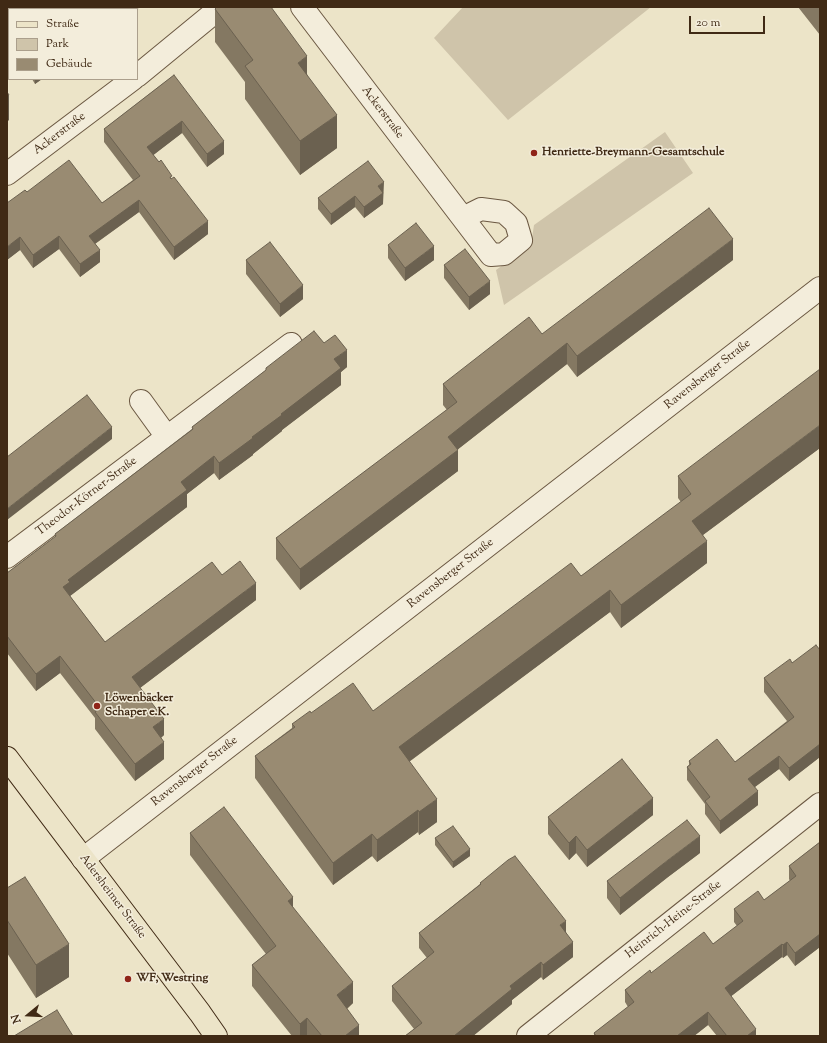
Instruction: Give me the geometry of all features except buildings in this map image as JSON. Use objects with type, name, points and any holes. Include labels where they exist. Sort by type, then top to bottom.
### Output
[{"type":"main road","name":"Adersheimer Straße","points":[[7,758],[216,1036]]},
{"type":"street","name":"Ackerstraße","points":[[138,74],[221,7]]},
{"type":"street","name":"Ackerstraße","points":[[302,7],[463,218]]},
{"type":"street","name":"Ackerstraße","points":[[7,174],[131,80]]},
{"type":"street","name":"Ravensberger Straße","points":[[83,859],[820,288]]},
{"type":"street","name":"Theodor-Körner-Straße","points":[[7,558],[291,344]]},
{"type":"street","points":[[141,402],[167,437]]},
{"type":"street","name":"Heinrich-Heine-Straße","points":[[530,1035],[820,804]]},
{"type":"green space","points":[[463,7],[651,7],[508,120],[434,38]]},
{"type":"green space","points":[[665,132],[693,173],[504,305],[496,270],[531,245],[534,225]]},
{"type":"place","name":"Henriette-Breymann-Gesamtschule","points":[[534,153]]},
{"type":"place","name":"Löwenbäcker Schaper e.K.","points":[[97,706]]},
{"type":"place","name":"WF, Westring","points":[[128,979]]}]
